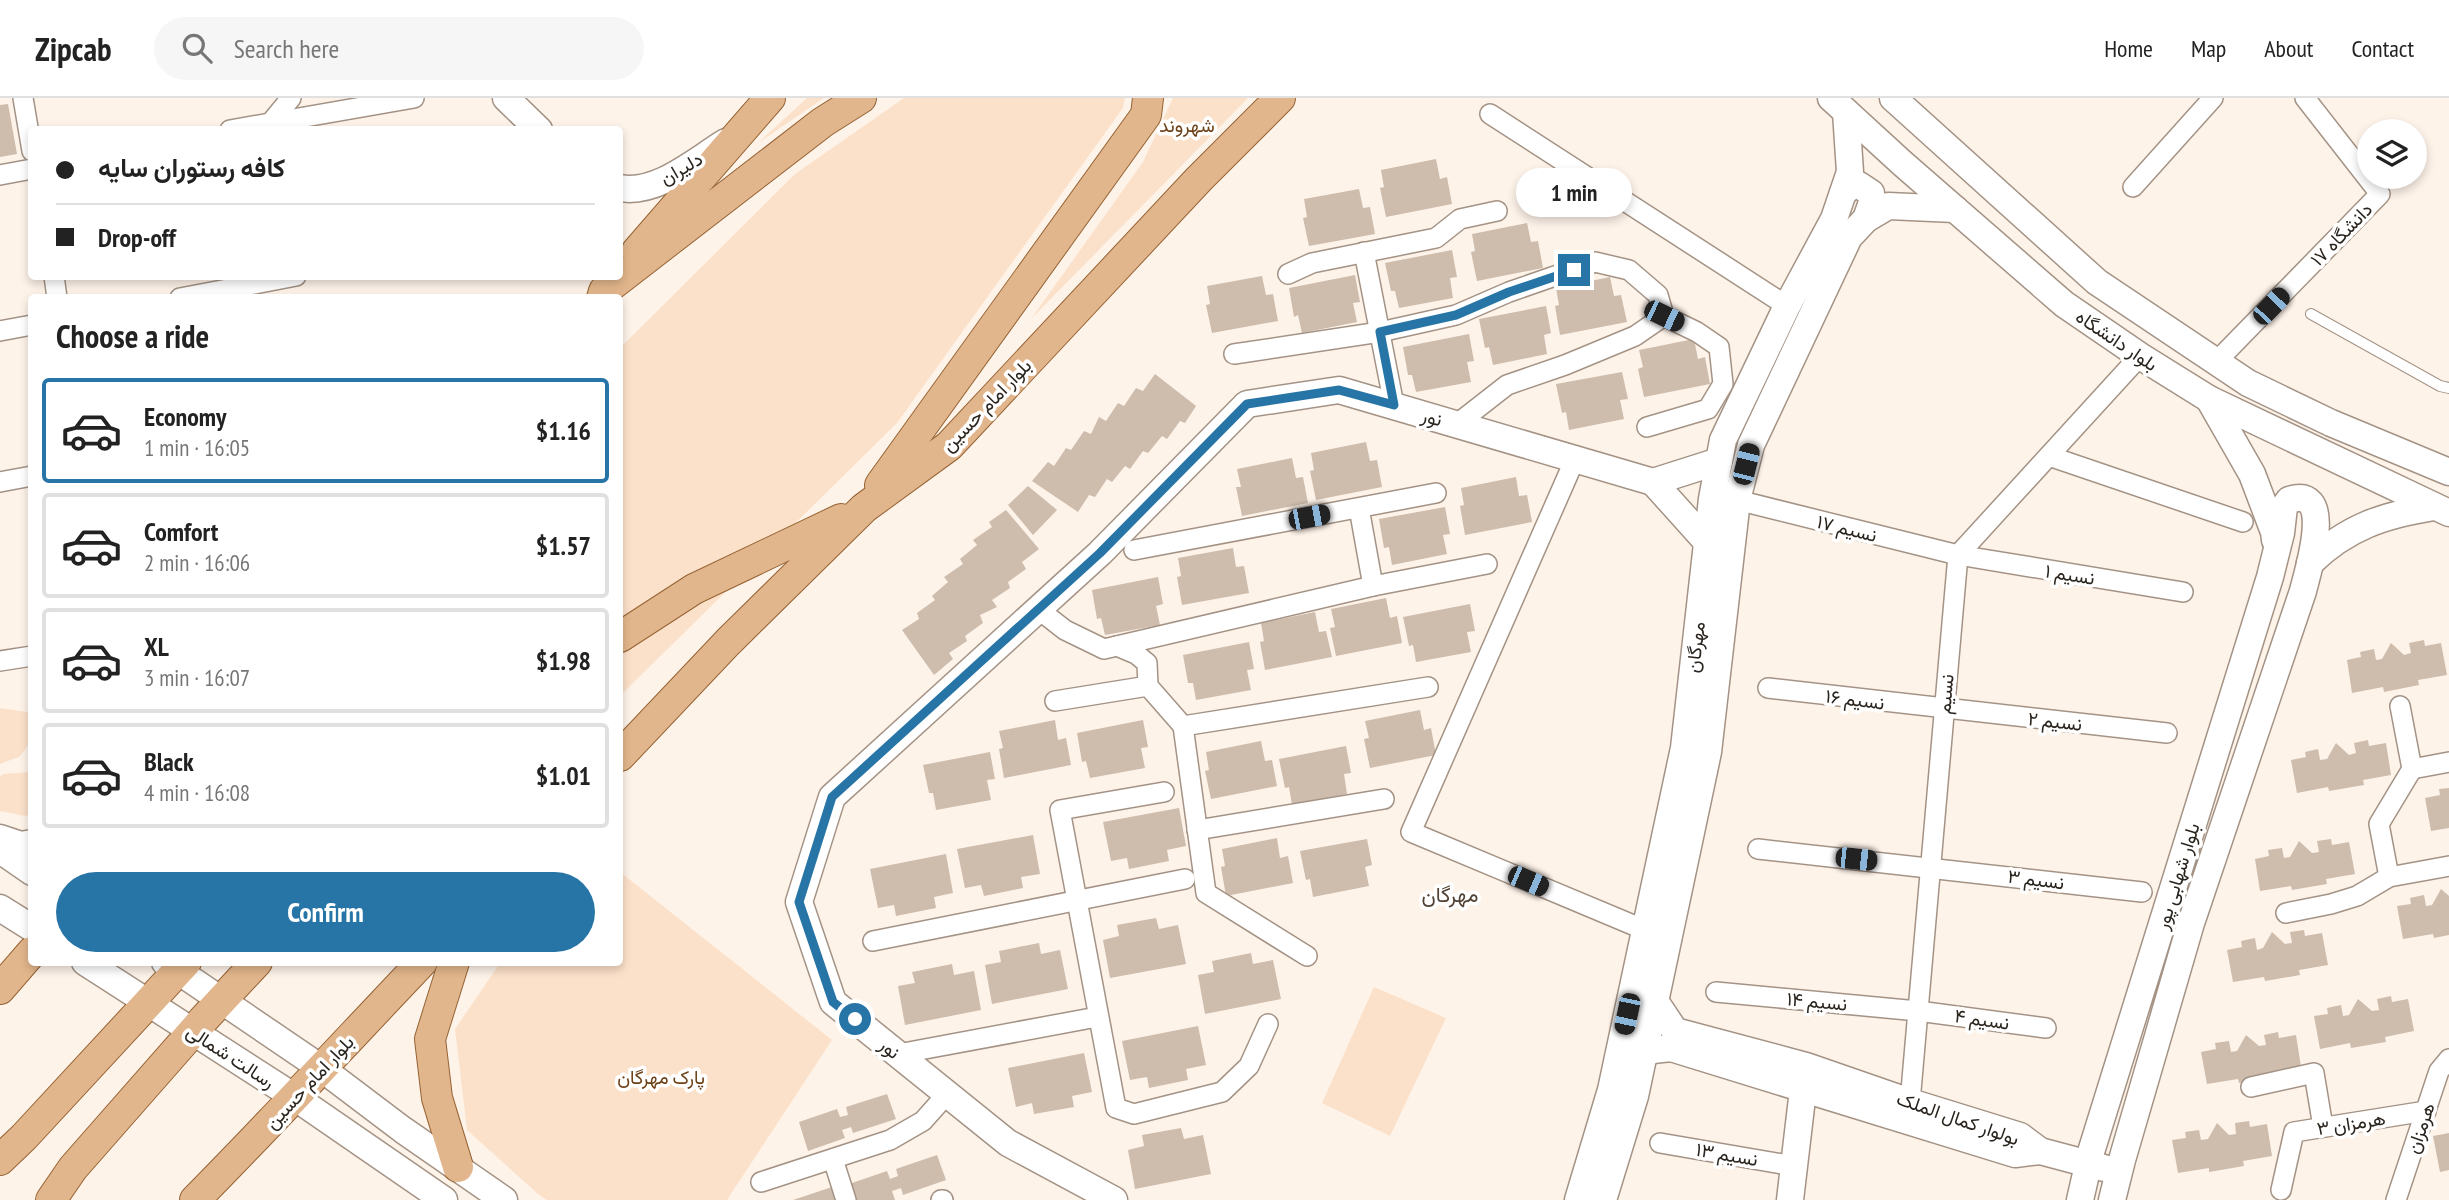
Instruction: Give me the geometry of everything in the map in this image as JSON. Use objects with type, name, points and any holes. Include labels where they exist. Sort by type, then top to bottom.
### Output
[{"type":"main road","points":[[623,265],[771,98]]},
{"type":"main road","points":[[623,273],[823,122],[861,98]]},
{"type":"main road","points":[[623,635],[694,589],[864,508],[1146,115],[1148,98]]},
{"type":"main road","name":"بلوار امام حسین","points":[[623,753],[728,642],[864,508],[950,446],[1199,178],[1280,98]]},
{"type":"main road","points":[[0,989],[28,957]]},
{"type":"main road","points":[[0,1160],[182,966]]},
{"type":"main road","points":[[51,1200],[74,1168],[253,966]]},
{"type":"main road","name":"بلوار امام حسین","points":[[195,1200],[296,1098],[418,966]]},
{"type":"main road","points":[[453,966],[430,1039],[437,1098],[458,1167]]},
{"type":"street","points":[[23,98],[28,127]]},
{"type":"street","points":[[272,121],[290,98]]},
{"type":"street","points":[[249,126],[414,98]]},
{"type":"street","points":[[506,98],[534,126]]},
{"type":"street","name":"بلوار دانشگاه","points":[[1893,98],[2097,282],[2248,383],[2332,423],[2449,472]]},
{"type":"street","points":[[2133,187],[2213,98]]},
{"type":"street","name":"دانشگاه ۱۷","points":[[2216,362],[2381,194],[2305,98]]},
{"type":"street","name":"بلوار دانشگاه","points":[[1839,105],[2064,304],[2140,356],[2209,400],[2441,510]]},
{"type":"street","name":"مهرگان","points":[[1603,1200],[1635,1096],[1708,752],[1710,624],[1707,542],[1723,440],[1787,306],[1834,219],[1850,172],[1839,105]]},
{"type":"street","points":[[1490,114],[1787,306]]},
{"type":"street","name":"دلیران","points":[[623,188],[632,190],[664,180],[739,133]]},
{"type":"street","points":[[0,174],[28,170]]},
{"type":"street","points":[[1843,193],[1851,186],[1859,185],[1871,193],[1872,202],[1866,219]]},
{"type":"street","points":[[1866,219],[1888,206],[1964,218],[2002,197]]},
{"type":"street","points":[[1288,274],[1312,263],[1436,238],[1460,219],[1497,211]]},
{"type":"street","name":"مهرگان","points":[[1578,1200],[1611,1090],[1751,445],[1849,237],[1866,219]]},
{"type":"street","points":[[1364,253],[1394,405]]},
{"type":"street","points":[[1234,354],[1380,332],[1456,315],[1509,292],[1595,262],[1629,270],[1658,295],[1664,316],[1697,332],[1719,347],[1723,384],[1709,409],[1647,427]]},
{"type":"street","points":[[201,294],[275,280]]},
{"type":"street","points":[[1457,424],[1507,385],[1635,336],[1664,316]]},
{"type":"street","points":[[0,331],[28,326]]},
{"type":"street","points":[[1958,555],[2140,356]]},
{"type":"street","name":"نور","points":[[1115,1200],[1008,1143],[833,1002],[799,902],[832,797],[1100,553],[1247,404],[1339,390],[1653,482]]},
{"type":"street","points":[[2209,400],[2252,474],[2274,532],[2276,552]]},
{"type":"street","points":[[2049,456],[2243,522]]},
{"type":"street","points":[[1576,459],[1410,832],[1645,930]]},
{"type":"street","points":[[1707,542],[1653,482],[1719,461]]},
{"type":"street","points":[[0,482],[28,477]]},
{"type":"street","points":[[1134,550],[1436,493]]},
{"type":"street","name":"بلوار شهابی پور","points":[[2080,1200],[2088,1166],[2276,552],[2284,507],[2289,500],[2304,498],[2311,502],[2315,510],[2314,545],[2310,563],[2299,603],[2191,923],[2112,1200]]},
{"type":"street","name":"نسیم ۱۷","points":[[1737,500],[1958,555]]},
{"type":"street","points":[[1359,508],[1373,586]]},
{"type":"street","points":[[2310,563],[2327,546],[2364,525],[2394,513],[2441,510]]},
{"type":"street","name":"نسیم ۱","points":[[1958,555],[2183,592]]},
{"type":"street","name":"نسیم","points":[[1910,1102],[1958,555]]},
{"type":"street","points":[[1038,609],[1065,630],[1104,649],[1373,586],[1487,564]]},
{"type":"street","points":[[1117,646],[1136,654],[1147,663],[1148,686],[1183,726],[1206,893],[1307,956]]},
{"type":"street","points":[[0,661],[28,657]]},
{"type":"street","points":[[1055,701],[1148,686]]},
{"type":"street","points":[[1183,726],[1428,687]]},
{"type":"street","name":"نسیم ۱۶","points":[[1768,688],[1943,710]]},
{"type":"street","points":[[2389,877],[2379,824],[2412,769],[2400,706]]},
{"type":"street","name":"نسیم ۲","points":[[1943,710],[2167,733]]},
{"type":"street","points":[[2412,769],[2449,762]]},
{"type":"street","points":[[1164,792],[1060,810],[1116,1108],[1134,1114],[1222,1092],[1249,1066],[1268,1024]]},
{"type":"street","points":[[1197,830],[1384,799]]},
{"type":"street","points":[[0,838],[21,845],[28,844]]},
{"type":"street","name":"نسیم ۳","points":[[1758,849],[2142,892]]},
{"type":"street","points":[[0,850],[28,869]]},
{"type":"street","points":[[2286,912],[2357,897],[2389,877],[2449,866]]},
{"type":"street","points":[[873,941],[1185,879]]},
{"type":"street","points":[[0,908],[28,926]]},
{"type":"street","name":"رسالت شمالی","points":[[91,966],[296,1098],[444,1200]]},
{"type":"street","name":"رسالت شمالی","points":[[171,966],[321,1068],[403,1130],[504,1200]]},
{"type":"street","name":"نسیم ۱۴","points":[[1716,992],[1918,1011]]},
{"type":"street","name":"بولوار کمال الملک","points":[[1655,1001],[1675,1031],[2015,1154],[2040,1151]]},
{"type":"street","name":"نسیم ۴","points":[[1918,1011],[2046,1028]]},
{"type":"street","points":[[898,1054],[1097,1017]]},
{"type":"street","name":"بولوار کمال الملک","points":[[1644,1051],[1671,1048],[1910,1102],[2020,1136],[2040,1151]]},
{"type":"street","name":"هرمزان","points":[[2396,1200],[2439,1072],[2449,1059]]},
{"type":"street","points":[[2251,1087],[2314,1073],[2323,1127]]},
{"type":"street","points":[[1790,1200],[1804,1077]]},
{"type":"street","points":[[761,1182],[890,1140],[923,1121],[947,1094]]},
{"type":"street","name":"هرمزان ۳","points":[[2281,1190],[2294,1132],[2426,1111]]},
{"type":"street","points":[[383,1156],[376,1143],[376,1135],[384,1129],[403,1130]]},
{"type":"street","name":"نسیم ۱۳","points":[[1660,1143],[1794,1166]]},
{"type":"street","points":[[2040,1151],[2088,1166],[2119,1171]]},
{"type":"street","points":[[833,1159],[846,1200]]},
{"type":"lane","points":[[2311,314],[2440,386],[2449,388]]},
{"type":"green space","points":[[807,98],[824,98],[758,143]]},
{"type":"green space","points":[[904,98],[1125,98],[1123,108],[897,423],[623,693],[623,345],[795,174]]},
{"type":"green space","name":"شهروند","points":[[1173,98],[1248,98],[1031,319],[1143,162]]},
{"type":"green space","points":[[0,708],[27,712],[28,746],[19,757],[0,764]]},
{"type":"green space","points":[[28,772],[28,815],[0,811],[0,776]]},
{"type":"green space","name":"پارک مهرگان","points":[[623,874],[832,1040],[727,1200],[547,1200],[467,1130],[455,1029],[498,966],[623,966]]},
{"type":"green space","points":[[1374,987],[1446,1018],[1390,1136],[1322,1103]]},
{"type":"building","points":[[8,104],[17,154],[0,157],[0,105]]},
{"type":"building","points":[[1436,159],[1440,179],[1447,177],[1452,204],[1386,217],[1380,188],[1384,187],[1381,170]]},
{"type":"building","points":[[1359,189],[1363,208],[1370,207],[1375,234],[1309,246],[1303,218],[1307,217],[1304,199]]},
{"type":"building","points":[[1527,223],[1531,242],[1538,241],[1543,268],[1477,281],[1471,252],[1475,251],[1472,234]]},
{"type":"building","points":[[1452,250],[1457,277],[1450,278],[1453,298],[1399,308],[1395,291],[1391,291],[1385,263]]},
{"type":"building","points":[[1355,275],[1360,302],[1353,303],[1357,322],[1302,333],[1298,315],[1294,317],[1289,288]]},
{"type":"building","points":[[1262,276],[1266,295],[1273,294],[1278,321],[1212,333],[1206,305],[1210,304],[1207,286]]},
{"type":"building","points":[[1610,277],[1614,296],[1621,295],[1627,322],[1560,335],[1555,306],[1559,305],[1556,288]]},
{"type":"building","points":[[1546,306],[1551,333],[1544,335],[1547,354],[1493,365],[1489,347],[1485,348],[1479,319]]},
{"type":"building","points":[[1469,334],[1474,361],[1467,362],[1471,382],[1416,392],[1412,375],[1408,375],[1403,347]]},
{"type":"building","points":[[1694,339],[1698,359],[1705,357],[1710,384],[1644,397],[1638,369],[1643,367],[1639,350]]},
{"type":"building","points":[[1622,372],[1628,399],[1620,400],[1624,419],[1569,430],[1566,412],[1562,413],[1556,384]]},
{"type":"building","points":[[1155,374],[1196,406],[1185,423],[1180,421],[1167,439],[1162,436],[1148,453],[1143,451],[1130,469],[1125,466],[1112,482],[1107,479],[1095,497],[1089,495],[1078,512],[1032,481],[1048,462],[1054,466],[1066,448],[1071,450],[1084,431],[1091,434],[1099,417],[1106,421],[1118,403],[1124,406],[1136,388],[1143,391]]},
{"type":"building","points":[[1366,442],[1370,461],[1377,460],[1382,487],[1316,500],[1310,471],[1314,470],[1311,453]]},
{"type":"building","points":[[1292,458],[1296,478],[1303,477],[1308,503],[1242,516],[1236,487],[1241,487],[1237,469]]},
{"type":"building","points":[[1516,477],[1519,496],[1527,495],[1532,522],[1465,535],[1460,506],[1464,505],[1461,488]]},
{"type":"building","points":[[1028,486],[1057,510],[1033,535],[1008,505]]},
{"type":"building","points":[[1445,507],[1450,534],[1443,535],[1447,554],[1392,565],[1389,547],[1384,548],[1379,519]]},
{"type":"building","points":[[1006,510],[1039,549],[1022,562],[1026,569],[1008,582],[1010,588],[992,600],[997,607],[980,615],[983,623],[965,636],[967,641],[949,653],[953,659],[934,675],[902,630],[919,619],[917,613],[935,600],[932,596],[948,582],[944,577],[963,564],[960,559],[977,545],[973,540],[992,527],[989,522]]},
{"type":"building","points":[[1233,548],[1236,567],[1244,566],[1249,593],[1182,605],[1177,577],[1181,576],[1178,558]]},
{"type":"building","points":[[1158,577],[1163,604],[1156,606],[1160,625],[1105,635],[1101,618],[1097,619],[1092,590]]},
{"type":"building","points":[[1386,598],[1390,618],[1397,616],[1402,643],[1336,656],[1330,628],[1335,627],[1331,609]]},
{"type":"building","points":[[1470,604],[1475,631],[1467,632],[1471,652],[1416,662],[1413,645],[1409,646],[1403,617]]},
{"type":"building","points":[[1315,612],[1319,632],[1326,631],[1332,657],[1265,670],[1260,642],[1264,641],[1261,623]]},
{"type":"building","points":[[2424,640],[2425,646],[2441,643],[2447,675],[2418,680],[2419,685],[2384,692],[2383,687],[2352,693],[2347,660],[2361,657],[2360,652],[2374,649],[2376,660],[2382,659],[2391,643],[2404,655],[2411,653],[2409,643]]},
{"type":"building","points":[[1249,642],[1254,669],[1247,670],[1251,690],[1196,700],[1193,683],[1188,683],[1183,655]]},
{"type":"building","points":[[1420,710],[1424,730],[1431,728],[1436,755],[1370,768],[1364,739],[1369,738],[1365,721]]},
{"type":"building","points":[[1055,720],[1058,740],[1066,738],[1071,765],[1004,778],[999,749],[1003,748],[999,731]]},
{"type":"building","points":[[1143,720],[1148,747],[1141,748],[1145,768],[1090,778],[1086,761],[1082,762],[1077,733]]},
{"type":"building","points":[[2368,740],[2369,746],[2386,743],[2391,775],[2363,780],[2364,785],[2329,791],[2328,787],[2297,793],[2291,760],[2306,757],[2305,752],[2318,749],[2320,760],[2327,759],[2336,743],[2349,755],[2356,753],[2354,743]]},
{"type":"building","points":[[1261,741],[1265,761],[1272,760],[1277,786],[1211,799],[1205,771],[1209,770],[1206,752]]},
{"type":"building","points":[[1346,746],[1351,773],[1344,774],[1347,794],[1292,805],[1289,787],[1285,788],[1279,759]]},
{"type":"building","points":[[990,752],[995,779],[987,780],[991,800],[936,810],[923,765]]},
{"type":"building","points":[[2449,788],[2449,828],[2431,831],[2425,798],[2440,795],[2439,789]]},
{"type":"building","points":[[1179,808],[1186,846],[1167,850],[1169,861],[1129,869],[1127,858],[1111,861],[1103,822]]},
{"type":"building","points":[[1033,835],[1040,874],[1021,877],[1023,888],[984,896],[981,885],[965,888],[957,849]]},
{"type":"building","points":[[1277,838],[1280,858],[1288,856],[1293,883],[1226,896],[1221,867],[1225,866],[1222,849]]},
{"type":"building","points":[[1367,839],[1372,865],[1365,867],[1369,886],[1313,897],[1310,879],[1306,880],[1300,851]]},
{"type":"building","points":[[2331,839],[2332,845],[2349,842],[2355,874],[2326,879],[2327,884],[2292,890],[2291,886],[2260,891],[2255,859],[2269,856],[2268,850],[2282,848],[2284,858],[2290,857],[2299,841],[2312,853],[2319,852],[2317,841]]},
{"type":"building","points":[[946,854],[953,893],[934,897],[936,908],[896,916],[894,905],[878,908],[870,869]]},
{"type":"building","points":[[2441,889],[2449,896],[2449,935],[2434,938],[2433,934],[2403,939],[2397,906],[2411,904],[2410,898],[2424,895],[2426,906],[2432,905]]},
{"type":"building","points":[[1156,918],[1159,929],[1178,925],[1186,964],[1110,978],[1103,940],[1119,936],[1117,925]]},
{"type":"building","points":[[2304,930],[2305,936],[2322,933],[2328,965],[2299,970],[2300,975],[2265,981],[2264,977],[2233,982],[2227,950],[2242,947],[2241,941],[2255,938],[2257,950],[2263,948],[2272,932],[2285,944],[2292,943],[2290,932]]},
{"type":"building","points":[[1039,943],[1041,954],[1060,950],[1068,989],[992,1004],[985,965],[1001,962],[999,951]]},
{"type":"building","points":[[1251,953],[1253,964],[1273,960],[1281,999],[1205,1014],[1198,975],[1214,972],[1212,961]]},
{"type":"building","points":[[952,964],[954,975],[974,971],[981,1010],[905,1025],[898,986],[915,983],[912,972]]},
{"type":"building","points":[[2391,996],[2392,1002],[2408,999],[2414,1031],[2385,1037],[2386,1042],[2351,1048],[2350,1043],[2320,1049],[2314,1016],[2328,1014],[2327,1008],[2341,1005],[2343,1016],[2349,1015],[2358,999],[2372,1011],[2379,1010],[2377,999]]},
{"type":"building","points":[[1198,1026],[1206,1065],[1186,1069],[1188,1080],[1149,1088],[1147,1077],[1130,1080],[1122,1041]]},
{"type":"building","points":[[2278,1032],[2279,1038],[2296,1035],[2301,1067],[2273,1072],[2274,1077],[2239,1083],[2238,1079],[2207,1084],[2201,1052],[2216,1049],[2215,1043],[2229,1041],[2231,1052],[2237,1051],[2246,1035],[2259,1046],[2266,1045],[2264,1035]]},
{"type":"building","points":[[1084,1053],[1092,1092],[1072,1096],[1074,1107],[1034,1114],[1032,1103],[1016,1107],[1008,1068]]},
{"type":"building","points":[[887,1094],[896,1119],[853,1133],[851,1127],[842,1130],[845,1138],[808,1151],[799,1122],[837,1109],[840,1117],[848,1115],[846,1107]]},
{"type":"building","points":[[2249,1121],[2250,1127],[2267,1124],[2272,1156],[2243,1161],[2244,1166],[2209,1172],[2209,1168],[2178,1173],[2172,1140],[2186,1138],[2185,1132],[2199,1130],[2201,1140],[2208,1139],[2217,1123],[2229,1135],[2236,1134],[2235,1123]]},
{"type":"building","points":[[1181,1128],[1184,1139],[1203,1135],[1211,1174],[1135,1189],[1128,1150],[1144,1146],[1142,1135]]},
{"type":"building","points":[[2449,1133],[2449,1170],[2440,1172],[2433,1136]]},
{"type":"building","points":[[937,1155],[946,1180],[903,1195],[901,1188],[892,1191],[895,1200],[854,1200],[849,1184],[887,1171],[890,1179],[898,1176],[896,1169]]},
{"type":"building","points":[[832,1187],[836,1200],[793,1200]]},
{"type":"district","name":"مهرگان","points":[[1450,895]]},
{"type":"route","points":[[855,1019],[833,1002],[799,902],[832,797],[1100,553],[1247,404],[1339,390],[1394,405],[1380,332],[1456,315],[1509,292],[1574,270]]}]
